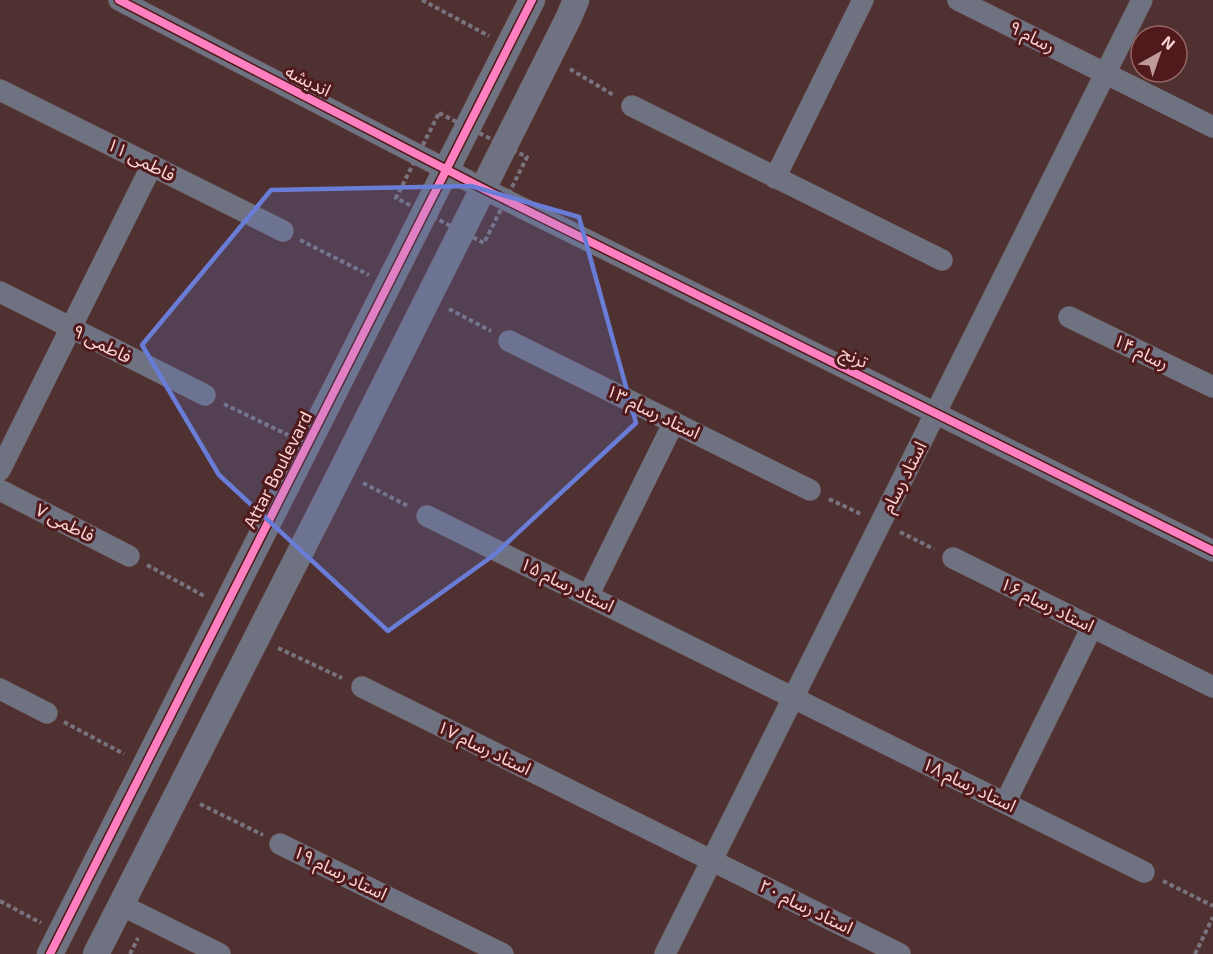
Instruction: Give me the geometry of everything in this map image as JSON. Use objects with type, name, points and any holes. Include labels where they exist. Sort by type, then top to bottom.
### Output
[{"type":"street","name":"اندیشه","points":[[119,0],[482,188]]},
{"type":"street","name":"Attar Boulevard","points":[[50,954],[532,0]]},
{"type":"street","points":[[96,954],[341,472],[576,0]]},
{"type":"street","points":[[776,178],[863,0]]},
{"type":"street","name":"رسام ۹","points":[[958,0],[1213,127]]},
{"type":"street","name":"استاد رسام","points":[[665,954],[1142,0]]},
{"type":"street","name":"فاطمی ۱۱","points":[[0,90],[283,231]]},
{"type":"street","points":[[632,106],[942,260]]},
{"type":"street","points":[[0,470],[152,165]]},
{"type":"street","name":"ترنج","points":[[482,188],[1213,551]]},
{"type":"street","name":"فاطمی ۹","points":[[0,292],[204,395]]},
{"type":"street","name":"رسام ۱۴","points":[[1069,317],[1212,385]]},
{"type":"street","name":"استاد رسام ۱۳","points":[[509,340],[810,490]]},
{"type":"street","points":[[588,596],[674,422]]},
{"type":"street","name":"فاطمی ۷","points":[[0,490],[129,555]]},
{"type":"street","name":"استاد رسام ۱۵","points":[[427,516],[793,698]]},
{"type":"street","name":"استاد رسام ۱۶","points":[[953,558],[1213,687]]},
{"type":"street","points":[[1005,803],[1092,627]]},
{"type":"street","name":"استاد رسام ۱۷","points":[[362,687],[712,861]]},
{"type":"street","points":[[0,689],[47,713]]},
{"type":"street","name":"استاد رسام ۱۸","points":[[793,698],[1144,872]]},
{"type":"street","name":"استاد رسام ۱۹","points":[[280,843],[503,954]]},
{"type":"street","name":"استاد رسام ۲۰","points":[[712,861],[900,954]]},
{"type":"street","points":[[121,905],[220,954]]},
{"type":"path","points":[[423,0],[509,46]]},
{"type":"path","points":[[549,57],[632,106]]},
{"type":"path","points":[[283,231],[388,284]]},
{"type":"path","points":[[427,298],[509,340]]},
{"type":"path","points":[[204,395],[308,444]]},
{"type":"path","points":[[341,472],[427,516]]},
{"type":"path","points":[[810,490],[953,558]]},
{"type":"path","points":[[129,555],[225,607]]},
{"type":"path","points":[[256,638],[362,687]]},
{"type":"path","points":[[47,713],[145,766]]},
{"type":"path","points":[[1144,872],[1213,906]]},
{"type":"path","points":[[1195,954],[1213,917]]},
{"type":"highlighted area","points":[[471,186],[579,217],[636,423],[494,555],[388,631],[219,475],[142,345],[271,190]]},
{"type":"cycle path","points":[[119,0],[482,188],[1213,551]]},
{"type":"cycle path","points":[[50,954],[532,0]]}]
